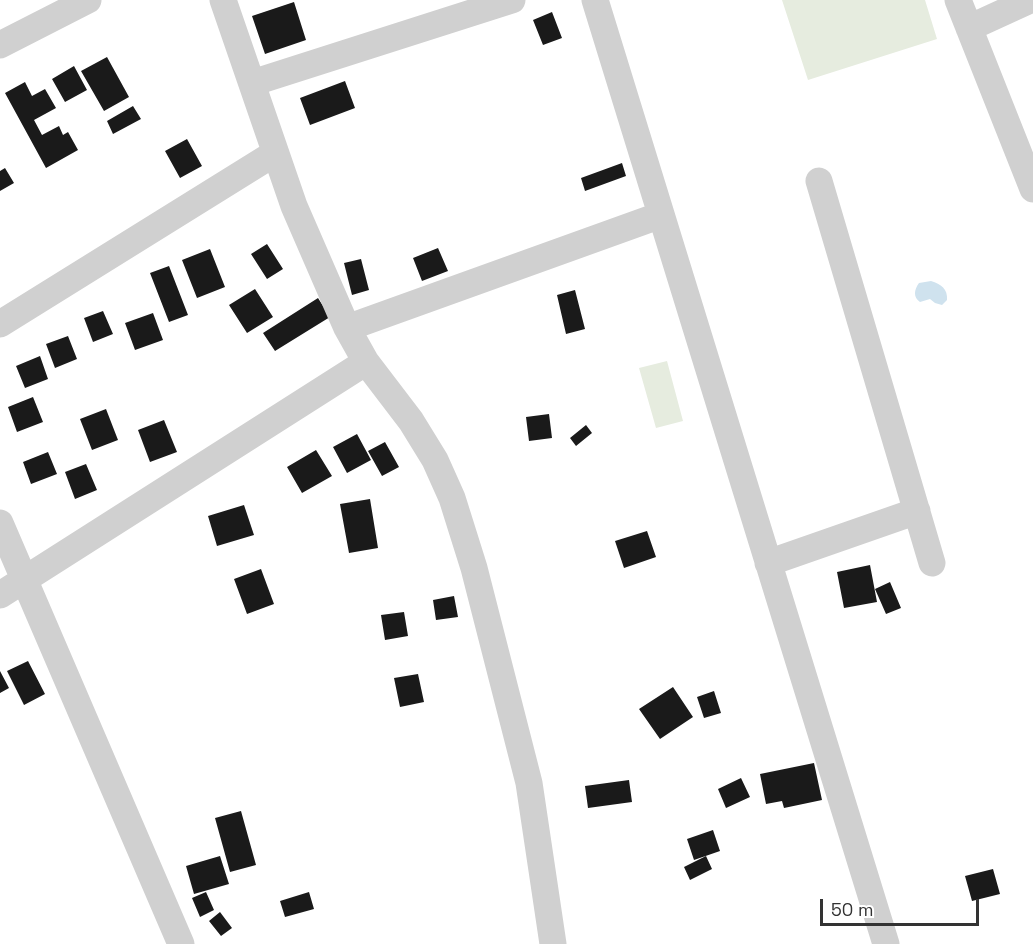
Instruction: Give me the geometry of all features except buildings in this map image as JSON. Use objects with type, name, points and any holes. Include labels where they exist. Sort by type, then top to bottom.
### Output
[{"type":"street","points":[[0,45],[88,0]]},
{"type":"street","points":[[223,0],[307,239],[347,328],[366,362],[411,421],[435,460],[452,498],[509,697],[529,783],[553,944]]},
{"type":"street","points":[[252,83],[512,0]]},
{"type":"street","points":[[595,0],[886,944]]},
{"type":"street","points":[[958,0],[1033,189]]},
{"type":"street","points":[[969,28],[1030,0]]},
{"type":"street","points":[[0,324],[276,153]]},
{"type":"street","points":[[819,181],[932,563]]},
{"type":"street","points":[[347,328],[661,215]]},
{"type":"street","points":[[0,595],[366,362]]},
{"type":"street","points":[[768,563],[917,511]]},
{"type":"street","points":[[0,523],[181,944]]},
{"type":"shaded area","points":[[782,0],[925,0],[937,39],[808,80]]},
{"type":"shaded area","points":[[667,361],[683,421],[656,428],[639,368]]},
{"type":"water","points":[[931,281],[941,285],[945,290],[947,300],[942,305],[930,299],[920,302],[915,296],[919,283]]}]
